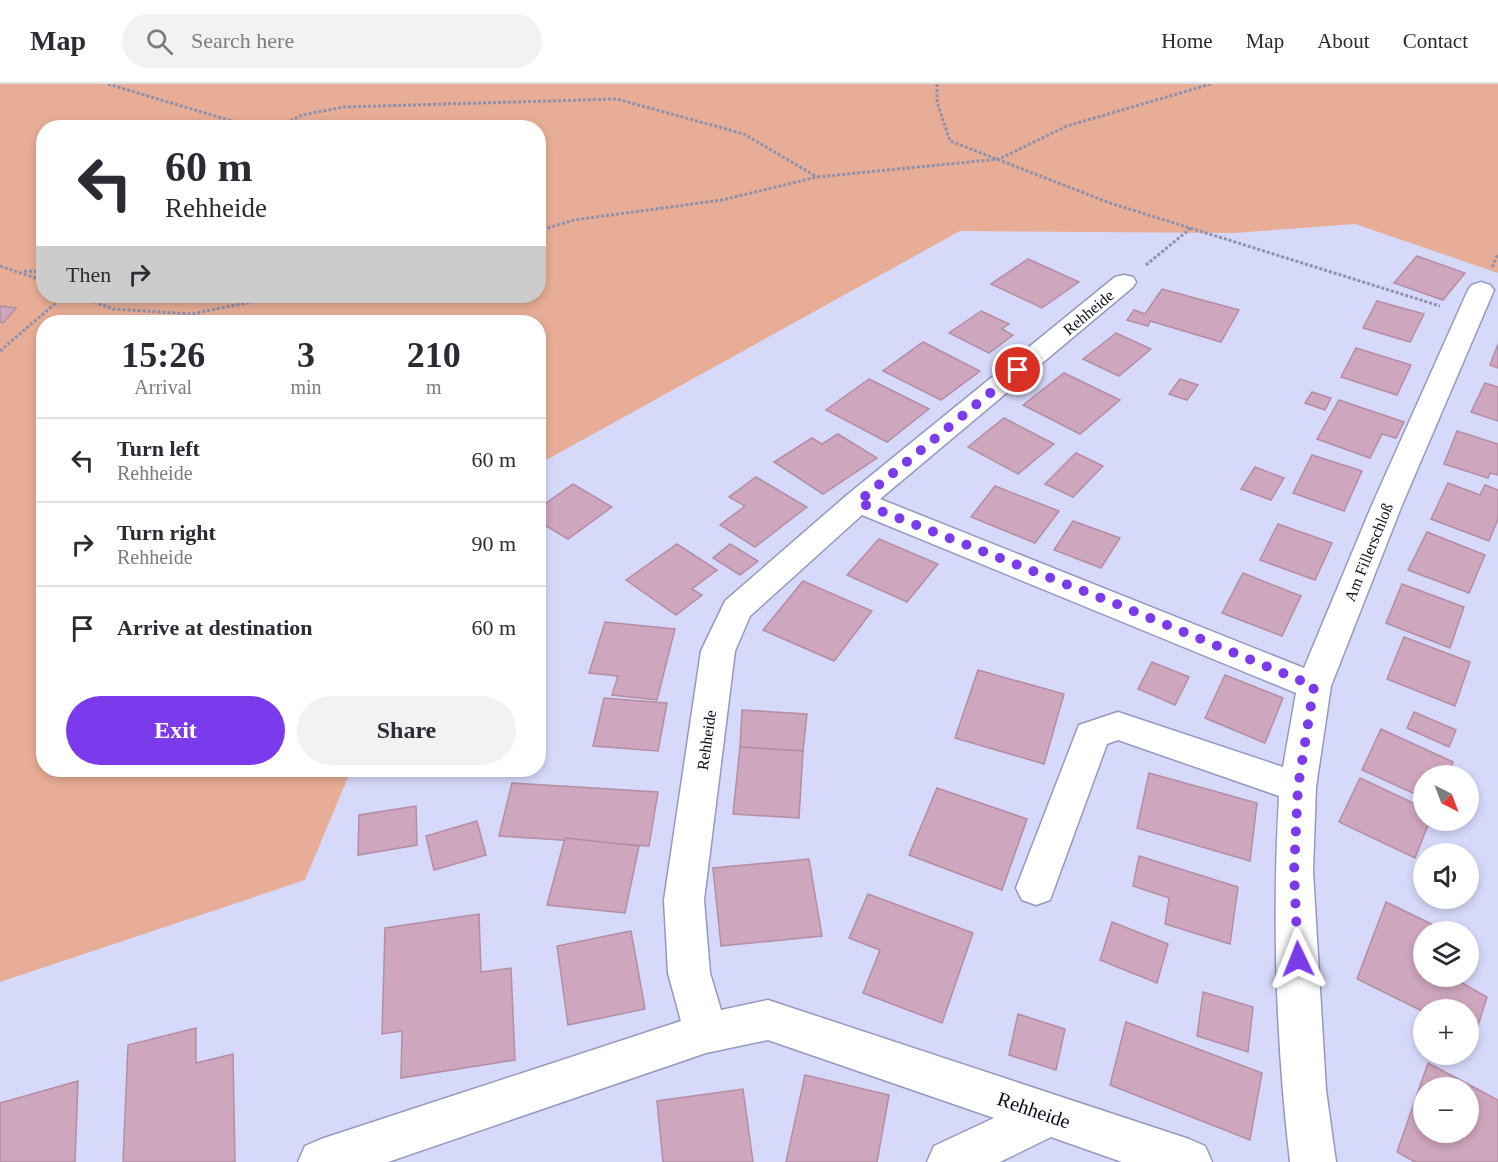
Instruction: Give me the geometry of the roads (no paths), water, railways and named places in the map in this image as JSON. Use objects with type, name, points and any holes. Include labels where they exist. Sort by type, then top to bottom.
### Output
[{"type":"street","name":"Rehheide","points":[[706,1033],[690,973],[684,900],[718,651],[737,609],[858,502],[1125,282]]},
{"type":"street","name":"Am Fillerschloß","points":[[1313,1162],[1304,1090],[1294,871],[1298,787],[1314,686],[1387,505],[1480,290]]},
{"type":"street","points":[[858,502],[1114,603],[1314,686]]},
{"type":"street","points":[[1036,888],[1092,735],[1118,726],[1298,787]]},
{"type":"street","name":"Rehheide","points":[[321,1162],[706,1033],[768,1020],[1189,1162]]},
{"type":"street","points":[[950,1162],[1049,1115]]}]
